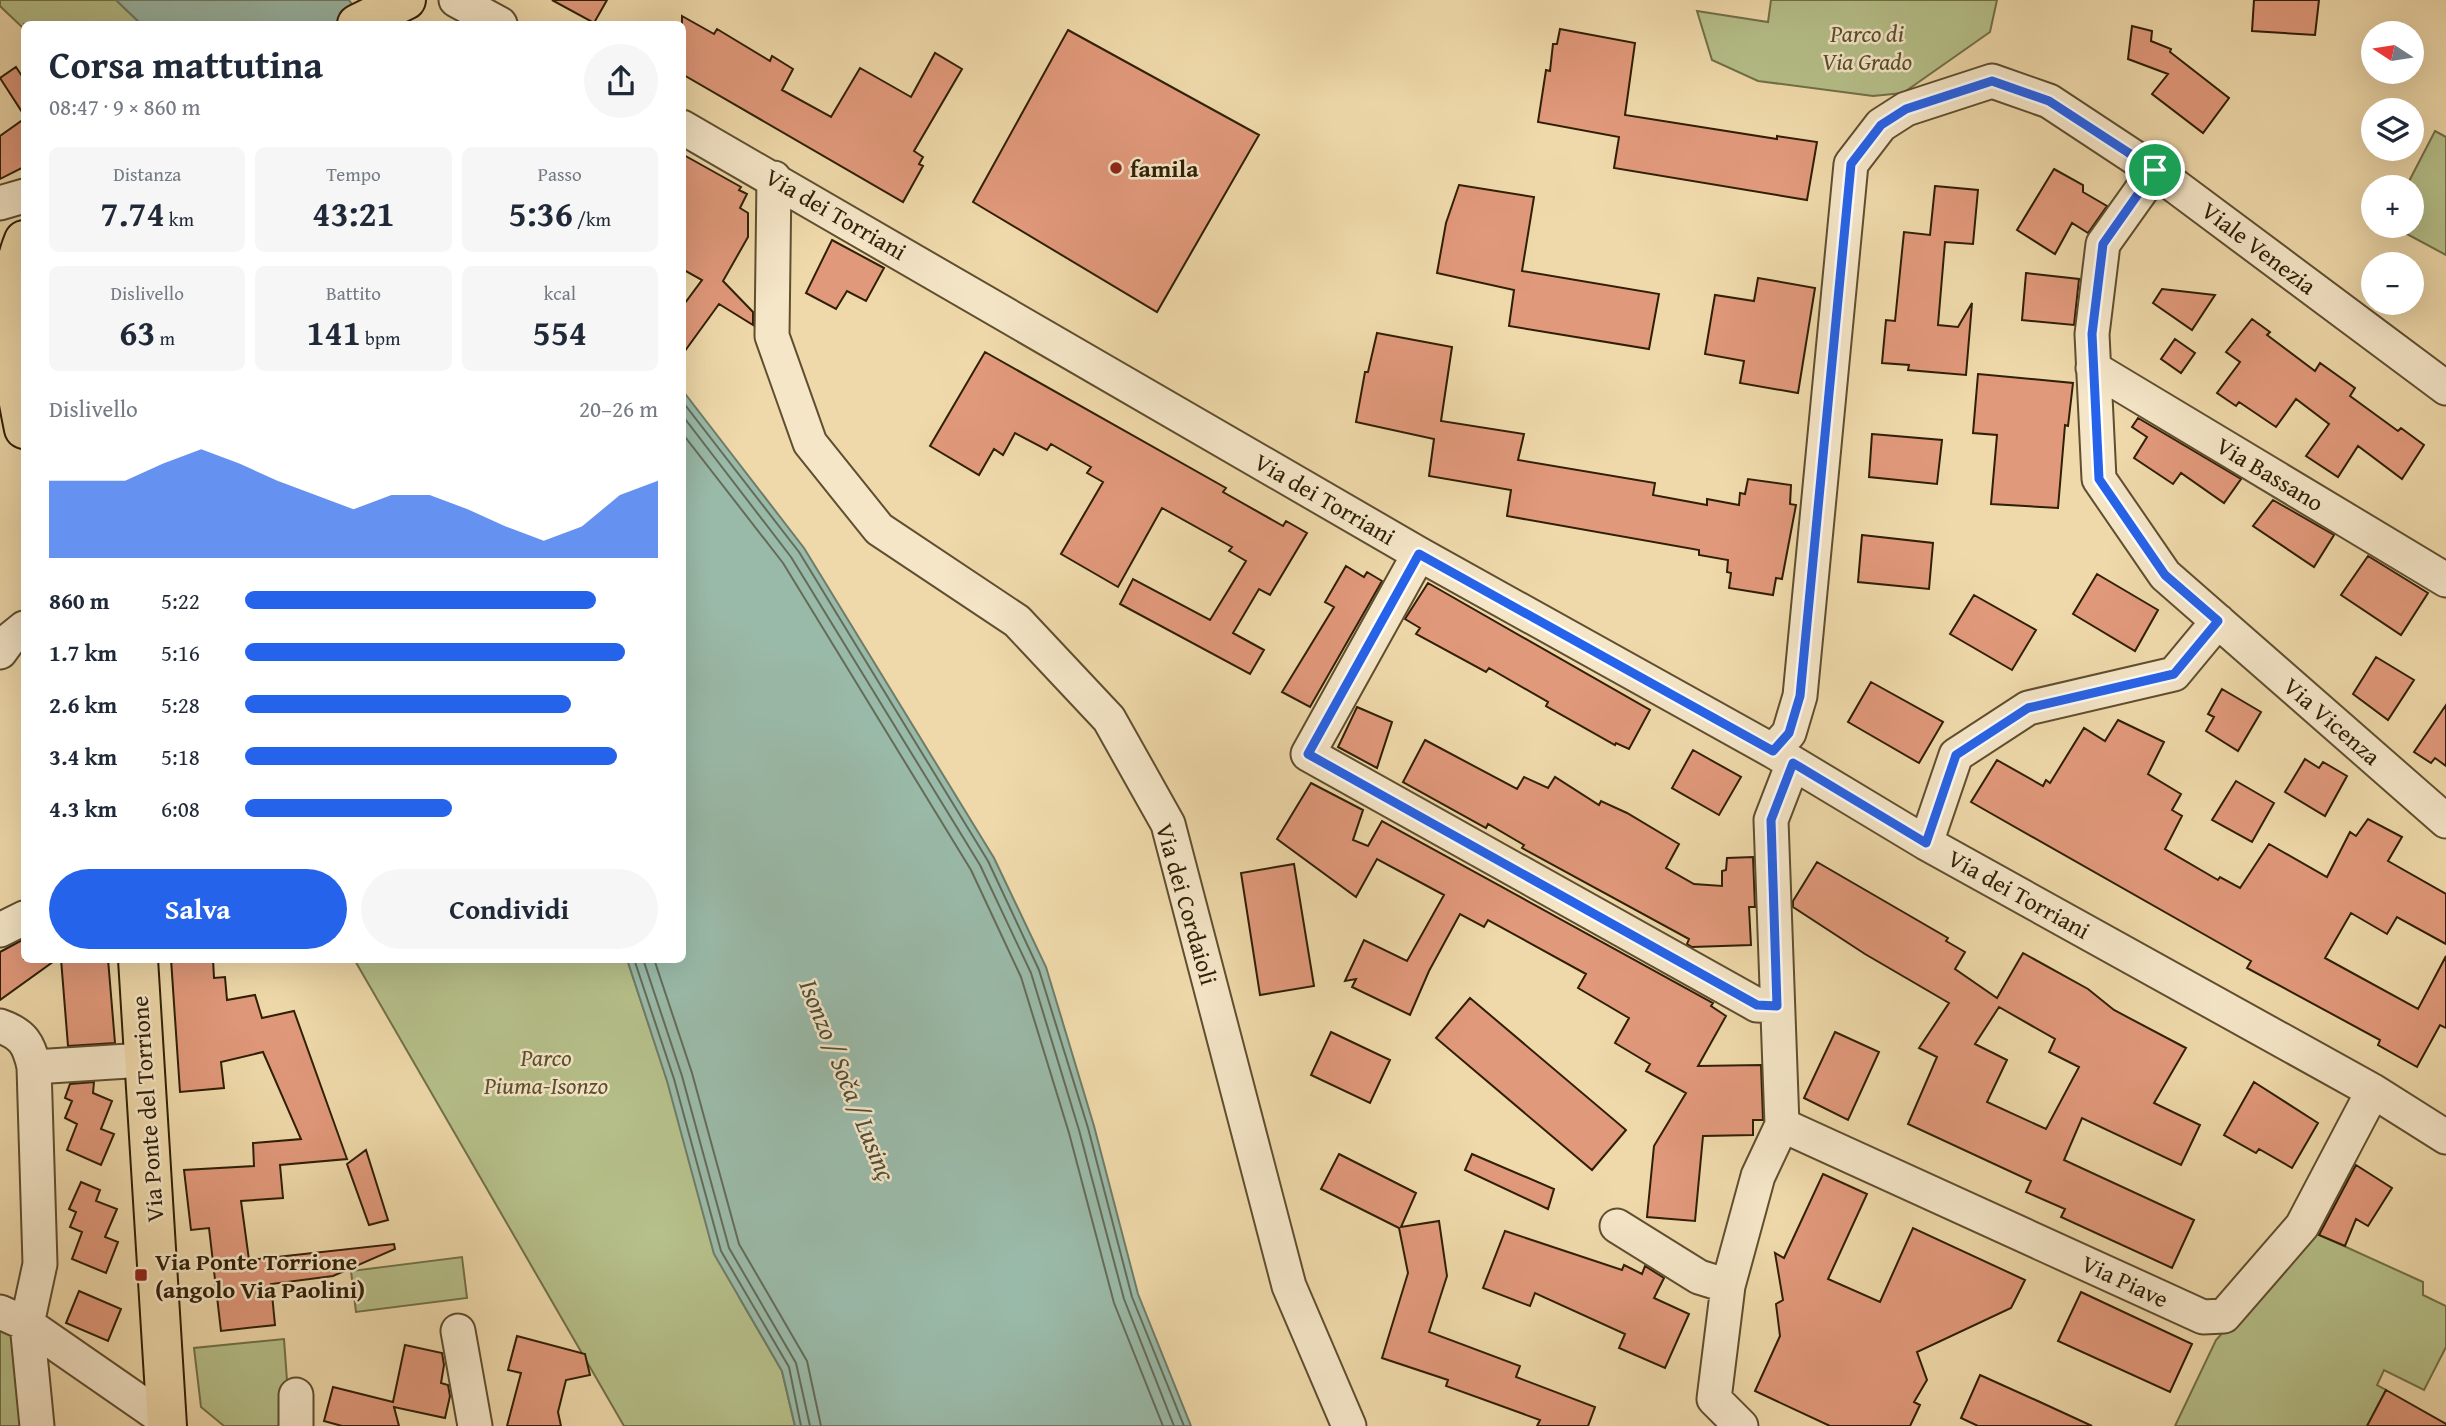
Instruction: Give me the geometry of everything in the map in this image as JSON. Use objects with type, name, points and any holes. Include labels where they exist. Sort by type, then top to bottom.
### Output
[{"type":"main road","points":[[363,21],[406,0]]},
{"type":"main road","points":[[21,246],[7,284],[6,352],[21,416]]},
{"type":"main road","name":"Via Ponte del Torrione","points":[[138,963],[167,1424]]},
{"type":"street","points":[[456,0],[494,21]]},
{"type":"street","name":"Viale Venezia","points":[[1783,757],[1800,696],[1851,164],[1881,125],[1906,109],[1992,81],[2049,101],[2155,170],[2446,388]]},
{"type":"street","name":"Via dei Torriani","points":[[686,129],[1419,554],[1783,757],[1926,843],[2373,1091],[2446,1137]]},
{"type":"street","name":"Via Vicenza","points":[[2155,170],[2103,244],[2092,334],[2099,479],[2165,575],[2446,821]]},
{"type":"street","name":"Via dei Cordaioli","points":[[774,178],[772,336],[810,443],[879,529],[1017,621],[1054,660],[1109,719],[1168,824],[1289,1286],[1349,1426]]},
{"type":"street","points":[[0,203],[21,196]]},
{"type":"street","name":"Via Bassano","points":[[2094,368],[2446,580]]},
{"type":"street","points":[[1419,554],[1308,754],[1757,1005],[1777,1006]]},
{"type":"street","points":[[1926,843],[1956,755],[2028,708],[2174,674],[2218,621]]},
{"type":"street","points":[[0,652],[21,630]]},
{"type":"street","points":[[1739,1425],[1714,1399],[1728,1286],[1758,1176],[1782,1125],[1771,820],[1783,757]]},
{"type":"street","points":[[0,930],[21,920]]},
{"type":"street","points":[[0,1026],[24,1039],[30,1047],[34,1067],[40,1264],[14,1318],[37,1426]]},
{"type":"street","points":[[34,1067],[144,1060]]},
{"type":"street","name":"Via Piave","points":[[1782,1125],[2203,1317],[2224,1316],[2302,1226],[2373,1091]]},
{"type":"street","points":[[1618,1226],[1699,1277],[1728,1286]]},
{"type":"street","points":[[14,1318],[167,1424]]},
{"type":"street","points":[[458,1331],[475,1426]]},
{"type":"green space","points":[[0,0],[116,0],[138,21],[21,21],[21,26],[0,6]]},
{"type":"green space","name":"Parco di Via Grado","points":[[1771,0],[1997,0],[1990,32],[1903,93],[1873,96],[1758,81],[1712,60],[1697,11],[1768,22]]},
{"type":"green space","points":[[2435,131],[2446,137],[2446,255],[2414,238],[2424,238],[2424,175],[2412,175],[2419,161],[2424,161],[2424,152]]},
{"type":"green space","name":"Parco Piuma-Isonzo","points":[[356,963],[628,963],[739,1297],[782,1371],[795,1426],[624,1426]]},
{"type":"green space","points":[[2313,1232],[2423,1282],[2423,1295],[2446,1306],[2446,1347],[2424,1390],[2384,1370],[2377,1385],[2386,1390],[2367,1426],[2175,1426],[2216,1340]]},
{"type":"green space","points":[[462,1257],[467,1298],[356,1312],[351,1271]]},
{"type":"green space","points":[[0,1321],[18,1329],[27,1426],[0,1426]]},
{"type":"green space","points":[[284,1339],[290,1422],[286,1426],[224,1426],[201,1407],[194,1348]]},
{"type":"water","points":[[116,0],[349,0],[363,21],[138,21]]},
{"type":"water","name":"Isonzo / Soča / Lusinç","points":[[686,395],[804,548],[994,858],[1046,967],[1094,1126],[1138,1294],[1191,1426],[795,1426],[782,1371],[714,1254],[667,1081],[628,963],[686,963]]},
{"type":"building","points":[[552,0],[607,0],[595,21]]},
{"type":"building","points":[[2254,0],[2319,0],[2315,35],[2252,31]]},
{"type":"building","points":[[682,16],[714,34],[717,29],[770,61],[772,56],[793,69],[782,90],[831,117],[860,68],[911,97],[935,53],[962,69],[914,151],[923,157],[919,164],[923,166],[903,202],[686,76],[686,21],[682,21]]},
{"type":"building","points":[[2132,26],[2152,31],[2151,41],[2171,49],[2170,52],[2229,98],[2203,133],[2152,94],[2168,74],[2128,59]]},
{"type":"building","points":[[1560,29],[1635,43],[1625,115],[1777,139],[1777,136],[1817,142],[1807,200],[1614,168],[1619,137],[1538,122],[1546,70],[1550,71],[1553,44],[1557,44]]},
{"type":"building","name":"famila","points":[[1068,30],[1259,135],[1157,312],[973,202]]},
{"type":"building","points":[[16,67],[21,74],[21,110],[0,78]]},
{"type":"building","points":[[21,121],[21,168],[0,179],[0,136]]},
{"type":"building","points":[[686,156],[741,187],[739,190],[747,194],[740,208],[748,213],[748,237],[723,281],[753,312],[753,325],[719,304],[686,349],[686,302],[702,280],[686,271]]},
{"type":"building","points":[[2054,169],[2083,185],[2083,192],[2107,206],[2088,233],[2072,223],[2055,254],[2017,230]]},
{"type":"building","points":[[1459,185],[1534,197],[1522,271],[1659,294],[1649,349],[1509,326],[1514,290],[1437,273],[1446,223]]},
{"type":"building","points":[[1935,186],[1978,190],[1973,244],[1945,242],[1938,325],[1958,327],[1972,303],[1966,375],[1908,370],[1909,365],[1882,363],[1886,320],[1895,321],[1904,232],[1930,235]]},
{"type":"building","points":[[832,240],[884,268],[866,301],[847,291],[836,309],[806,293]]},
{"type":"building","points":[[2026,273],[2079,279],[2074,325],[2022,320]]},
{"type":"building","points":[[1758,278],[1815,288],[1798,393],[1740,383],[1744,361],[1705,354],[1715,295],[1754,301]]},
{"type":"building","points":[[2162,289],[2215,295],[2192,330],[2153,303]]},
{"type":"building","points":[[2252,319],[2270,332],[2267,335],[2315,371],[2320,363],[2355,388],[2350,396],[2398,431],[2401,428],[2424,445],[2402,479],[2358,446],[2338,477],[2306,456],[2329,424],[2296,399],[2276,427],[2239,402],[2236,406],[2217,393],[2240,362],[2226,352]]},
{"type":"building","points":[[1377,333],[1452,347],[1441,421],[1524,434],[1518,460],[1655,483],[1653,495],[1707,505],[1707,499],[1739,505],[1740,493],[1745,494],[1748,479],[1791,485],[1790,504],[1796,505],[1782,579],[1776,578],[1773,595],[1729,588],[1731,573],[1727,572],[1728,560],[1699,555],[1699,550],[1507,516],[1511,490],[1429,476],[1434,439],[1356,422],[1365,372],[1368,372]]},
{"type":"building","points":[[2175,339],[2195,353],[2181,373],[2161,359]]},
{"type":"building","points":[[985,352],[1226,488],[1223,492],[1283,526],[1286,521],[1307,533],[1270,595],[1259,589],[1233,633],[1264,650],[1250,674],[1120,604],[1133,579],[1210,620],[1246,561],[1229,551],[1232,547],[1162,508],[1118,587],[1061,554],[1103,482],[1087,473],[1091,467],[1051,444],[1047,450],[1015,433],[1003,455],[994,449],[979,475],[930,446]]},
{"type":"building","points":[[1978,374],[2073,383],[2068,426],[2065,425],[2058,508],[1991,504],[1997,435],[1973,433]]},
{"type":"building","points":[[2138,418],[2241,479],[2224,503],[2181,473],[2173,484],[2134,458],[2147,437],[2132,427]]},
{"type":"building","points":[[1872,434],[1942,440],[1937,484],[1869,477]]},
{"type":"building","points":[[2273,500],[2334,535],[2314,567],[2253,526]]},
{"type":"building","points":[[1862,535],[1933,543],[1929,589],[1858,582]]},
{"type":"building","points":[[2368,556],[2428,593],[2401,635],[2341,595]]},
{"type":"building","points":[[1346,566],[1364,577],[1367,572],[1382,581],[1310,707],[1282,692],[1334,607],[1325,602]]},
{"type":"building","points":[[2097,574],[2158,610],[2135,651],[2073,614]]},
{"type":"building","points":[[1428,583],[1650,710],[1629,749],[1616,743],[1615,745],[1546,706],[1548,702],[1489,668],[1486,672],[1416,634],[1420,628],[1405,619]]},
{"type":"building","points":[[1974,595],[2036,630],[2012,670],[1950,634]]},
{"type":"building","points":[[2376,657],[2414,680],[2388,720],[2353,694]]},
{"type":"building","points":[[1871,682],[1943,722],[1919,763],[1848,722]]},
{"type":"building","points":[[2222,689],[2261,712],[2238,751],[2206,731],[2214,717],[2208,714]]},
{"type":"building","points":[[2446,705],[2446,766],[2435,758],[2431,763],[2414,752]]},
{"type":"building","points":[[1357,707],[1392,722],[1377,768],[1338,747]]},
{"type":"building","points":[[2118,720],[2164,742],[2148,774],[2181,794],[2172,810],[2182,816],[2165,849],[2218,880],[2220,877],[2240,888],[2269,844],[2327,877],[2350,832],[2356,836],[2368,819],[2402,837],[2388,861],[2446,894],[2446,944],[2397,917],[2387,934],[2351,913],[2325,958],[2418,1009],[2446,956],[2446,1028],[2440,1025],[2417,1067],[2378,1045],[2380,1040],[2247,968],[2251,961],[1971,802],[1997,760],[2043,786],[2046,780],[2050,783],[2084,728],[2105,741]]},
{"type":"building","points":[[1425,740],[1517,789],[1524,777],[1548,788],[1555,777],[1599,805],[1601,801],[1627,813],[1679,844],[1666,868],[1694,884],[1722,886],[1722,871],[1726,870],[1727,858],[1753,857],[1755,907],[1749,907],[1751,945],[1692,947],[1687,944],[1689,939],[1522,848],[1524,845],[1488,824],[1486,828],[1403,782]]},
{"type":"building","points":[[1693,750],[1741,777],[1719,815],[1672,788]]},
{"type":"building","points":[[2305,759],[2319,768],[2323,762],[2347,776],[2325,816],[2285,792]]},
{"type":"building","points":[[2236,781],[2274,803],[2252,842],[2212,820]]},
{"type":"building","points":[[1311,783],[1363,810],[1353,840],[1368,846],[1382,821],[1713,1003],[1711,1006],[1726,1016],[1698,1066],[1761,1065],[1763,1120],[1753,1120],[1753,1135],[1703,1136],[1695,1221],[1647,1217],[1654,1146],[1686,1093],[1646,1071],[1650,1064],[1615,1043],[1629,1018],[1578,988],[1586,974],[1488,920],[1484,927],[1460,914],[1429,971],[1410,1015],[1352,987],[1356,979],[1345,981],[1364,940],[1407,961],[1444,895],[1377,859],[1356,897],[1277,839]]},
{"type":"building","points":[[1817,862],[1948,938],[1946,941],[1965,952],[1955,969],[1997,998],[2023,953],[2088,989],[2114,1010],[2186,1048],[2154,1103],[2200,1125],[2181,1165],[2082,1118],[2064,1160],[2194,1220],[2172,1268],[2061,1217],[2065,1209],[2026,1192],[2031,1181],[1908,1124],[1937,1057],[1919,1048],[1949,1003],[1865,954],[1793,907],[1793,901]],"holes":[[[1999,1007],[2055,1039],[2049,1052],[2079,1067],[2046,1129],[1987,1102],[2007,1060],[1975,1044]]]},
{"type":"building","points":[[1294,864],[1314,986],[1260,995],[1241,873]]},
{"type":"building","points":[[21,941],[21,963],[51,963],[0,1000],[0,952]]},
{"type":"building","points":[[61,963],[108,963],[115,1043],[68,1046]]},
{"type":"building","points":[[171,963],[213,963],[214,978],[225,977],[227,1000],[255,995],[262,1018],[294,1011],[347,1159],[280,1165],[283,1198],[241,1201],[249,1260],[394,1244],[395,1249],[333,1276],[271,1284],[275,1325],[221,1331],[209,1228],[191,1230],[184,1170],[254,1166],[253,1143],[301,1139],[263,1052],[221,1062],[224,1088],[180,1092]]},
{"type":"building","points":[[1470,998],[1626,1130],[1592,1170],[1436,1038]]},
{"type":"building","points":[[1331,1032],[1390,1060],[1370,1103],[1311,1075]]},
{"type":"building","points":[[1835,1032],[1879,1052],[1848,1120],[1804,1098]]},
{"type":"building","points":[[94,1082],[93,1093],[112,1101],[101,1129],[114,1134],[101,1165],[67,1150],[77,1124],[65,1118],[72,1101],[65,1098],[70,1084]]},
{"type":"building","points":[[2254,1082],[2318,1123],[2292,1168],[2259,1149],[2256,1153],[2224,1135]]},
{"type":"building","points":[[366,1150],[388,1220],[369,1225],[347,1164]]},
{"type":"building","points":[[1339,1154],[1416,1193],[1401,1227],[1439,1221],[1447,1276],[1429,1332],[1520,1366],[1516,1377],[1595,1407],[1588,1426],[1537,1426],[1540,1420],[1446,1386],[1448,1380],[1382,1358],[1408,1273],[1399,1228],[1321,1189]]},
{"type":"building","points":[[1472,1154],[1554,1189],[1548,1209],[1465,1170]]},
{"type":"building","points":[[2356,1165],[2392,1188],[2368,1226],[2356,1219],[2345,1246],[2319,1235]]},
{"type":"building","points":[[1823,1174],[1867,1194],[1828,1279],[1880,1302],[1913,1228],[2025,1280],[2011,1308],[1917,1352],[1927,1380],[1914,1402],[1920,1405],[1910,1426],[1830,1426],[1755,1391],[1780,1336],[1776,1304],[1783,1300],[1775,1253],[1784,1258]]},
{"type":"building","points":[[81,1182],[100,1190],[96,1201],[117,1209],[105,1237],[118,1242],[106,1273],[72,1259],[82,1232],[70,1227],[76,1212],[69,1209]]},
{"type":"building","points":[[1505,1231],[1622,1270],[1624,1265],[1642,1274],[1645,1266],[1664,1278],[1654,1298],[1689,1314],[1665,1368],[1619,1348],[1625,1334],[1535,1293],[1530,1306],[1483,1288]]},
{"type":"building","points":[[79,1291],[121,1309],[108,1341],[66,1323]]},
{"type":"building","points":[[2081,1292],[2192,1344],[2170,1392],[2058,1341]]},
{"type":"building","points":[[517,1336],[585,1354],[590,1375],[566,1380],[558,1412],[561,1426],[507,1426],[521,1373],[508,1370]]},
{"type":"building","points":[[405,1345],[442,1353],[444,1365],[441,1383],[448,1385],[450,1396],[445,1418],[394,1407],[399,1426],[342,1426],[324,1421],[333,1387],[393,1402]]},
{"type":"building","points":[[1980,1375],[2092,1426],[1978,1426],[1961,1418]]},
{"type":"building","points":[[2386,1390],[2446,1424],[2446,1426],[2367,1426]]},
{"type":"place","name":"famila","points":[[1116,168]]},
{"type":"place","name":"Via Ponte Torrione (angolo Via Paolini)","points":[[141,1275]]},
{"type":"route","points":[[1992,81],[2049,101],[2155,170],[2103,244],[2092,334],[2099,479],[2165,575],[2218,621],[2174,674],[2028,708],[1956,755],[1926,843],[1793,763],[1771,820],[1777,1006],[1757,1005],[1308,754],[1419,554],[1773,751],[1789,733],[1800,696],[1851,164],[1881,125],[1906,109],[1992,81]]}]
